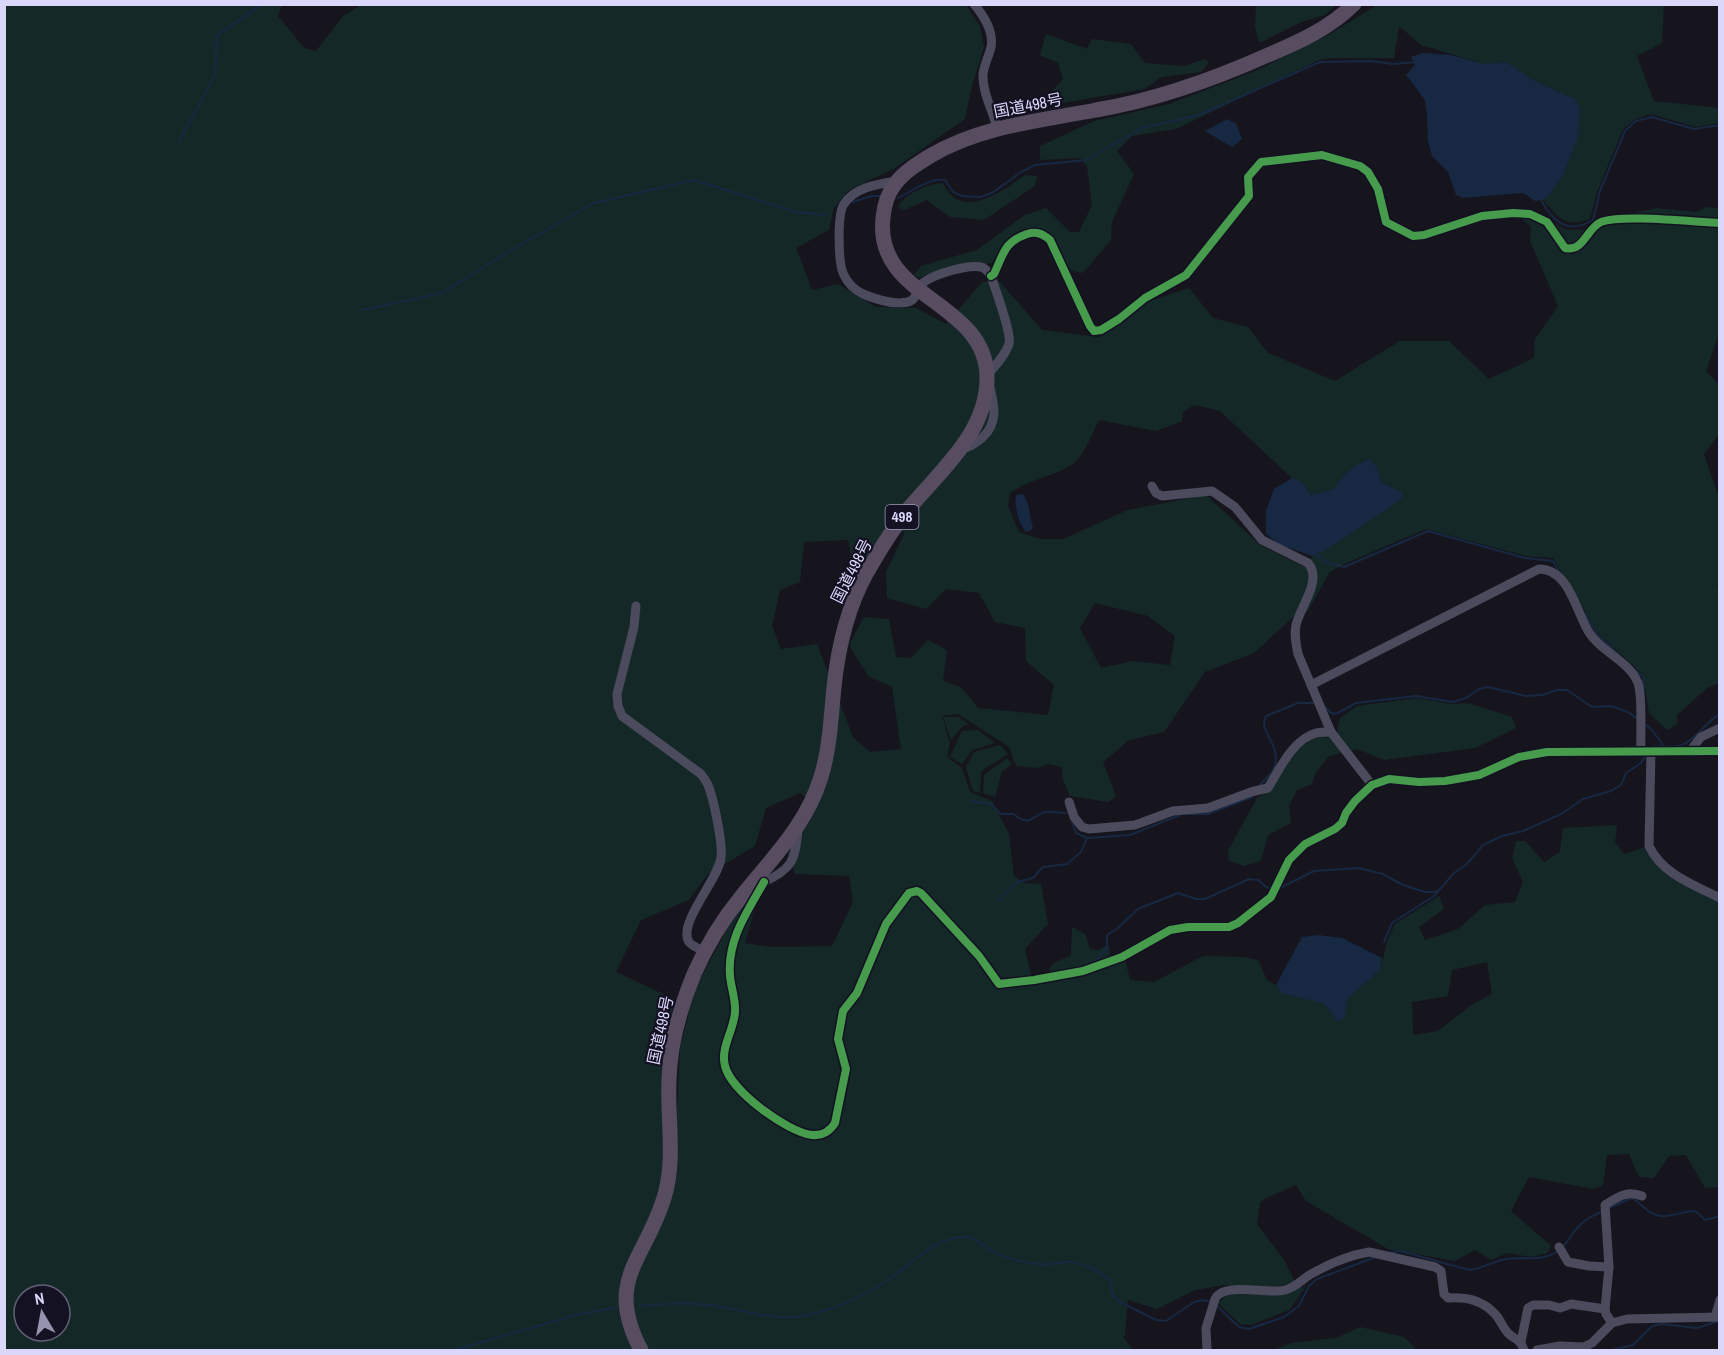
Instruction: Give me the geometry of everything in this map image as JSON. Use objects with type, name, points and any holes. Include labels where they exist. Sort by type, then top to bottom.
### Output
[{"type":"highway","name":"国道498号","points":[[641,1350],[628,1318],[626,1300],[628,1281],[635,1258],[665,1195],[671,1157],[669,1083],[671,1053],[686,995],[705,951],[738,900],[760,880],[798,827],[816,794],[830,735],[837,658],[845,623],[865,576],[891,532],[908,509],[961,449],[977,421],[984,399],[987,375],[982,351],[974,335],[952,313],[918,291],[897,271],[887,252],[882,229],[883,211],[890,193],[897,181],[915,165],[947,147],[997,128],[1036,119],[1095,111],[1180,91],[1223,75],[1316,33],[1335,21],[1354,4]]},
{"type":"street","points":[[974,4],[984,16],[990,30],[992,44],[983,74],[997,128]]},
{"type":"street","points":[[991,276],[1008,245],[1014,239],[1033,233],[1043,234],[1050,240],[1090,326],[1094,331],[1101,330],[1145,298],[1185,275],[1248,196],[1248,177],[1262,162],[1322,155],[1360,166],[1368,172],[1378,189],[1386,222],[1413,236],[1424,235],[1482,216],[1530,214],[1547,222],[1565,248],[1572,249],[1580,245],[1591,229],[1602,222],[1630,219],[1719,223]]},
{"type":"street","points":[[897,181],[874,185],[854,194],[843,205],[838,223],[842,273],[850,285],[862,293],[885,301],[908,302],[913,300],[922,283],[939,274],[982,267],[991,276],[1009,333],[1009,344],[999,362],[987,375]]},
{"type":"street","points":[[1152,486],[1156,493],[1162,496],[1212,491],[1235,507],[1262,540],[1312,567],[1313,582],[1296,626],[1295,640],[1320,709],[1331,732],[1372,784]]},
{"type":"street","points":[[1311,685],[1539,569],[1554,572],[1570,592],[1590,634],[1635,676],[1639,686],[1640,721],[1646,752],[1649,846],[1654,856],[1677,877],[1719,898]]},
{"type":"street","points":[[636,606],[634,627],[617,694],[618,706],[622,716],[701,774],[708,785],[721,844],[721,857],[719,868],[687,926],[687,937],[691,945],[705,951]]},
{"type":"street","points":[[1690,751],[1701,737],[1719,728]]},
{"type":"street","points":[[1069,802],[1074,817],[1082,827],[1089,829],[1135,825],[1173,811],[1208,808],[1268,788],[1292,751],[1305,738],[1316,733],[1331,732]]},
{"type":"street","points":[[760,880],[734,938],[730,959],[735,1011],[725,1049],[725,1067],[737,1087],[765,1111],[793,1130],[814,1135],[830,1130],[835,1123],[846,1069],[838,1038],[843,1011],[857,993],[886,924],[909,893],[917,891],[921,893],[979,956],[999,984],[1034,980],[1083,971],[1122,957],[1170,930],[1188,927],[1229,927],[1238,923],[1271,897],[1288,860],[1305,844],[1342,823],[1355,801],[1372,784],[1389,778],[1419,782],[1479,776],[1519,757],[1547,752],[1719,751]]},
{"type":"street","points":[[1612,1323],[1605,1309],[1609,1267],[1605,1209],[1625,1194],[1633,1192],[1642,1196]]},
{"type":"street","points":[[1560,1250],[1568,1262],[1609,1267]]},
{"type":"street","points":[[1207,1350],[1206,1328],[1213,1303],[1222,1291],[1232,1289],[1270,1292],[1286,1290],[1299,1285],[1311,1274],[1360,1254],[1378,1253],[1436,1267],[1441,1271],[1444,1294],[1448,1298],[1478,1301],[1496,1315],[1509,1334],[1522,1346]]},
{"type":"street","points":[[1537,1350],[1560,1346],[1584,1347],[1592,1343],[1612,1323],[1646,1317],[1717,1317],[1719,1300]]},
{"type":"street","points":[[1522,1346],[1528,1308],[1533,1305],[1560,1308],[1571,1304],[1605,1309]]},
{"type":"green space","points":[[1256,4],[1336,5],[1325,15],[1301,22],[1259,43],[1255,27]]},
{"type":"green space","points":[[4,5],[282,5],[278,16],[304,48],[316,51],[343,16],[361,5],[966,5],[980,26],[984,47],[965,119],[895,168],[848,191],[834,208],[829,230],[796,248],[812,290],[838,284],[876,307],[916,308],[946,324],[982,282],[999,281],[1042,330],[1099,337],[1147,302],[1189,288],[1213,318],[1248,327],[1268,353],[1335,381],[1400,341],[1449,341],[1489,379],[1534,358],[1535,339],[1558,306],[1530,241],[1531,226],[1520,218],[1548,217],[1564,229],[1583,230],[1598,220],[1657,208],[1696,212],[1707,207],[1719,208],[1719,333],[1706,371],[1719,385],[1719,434],[1704,454],[1719,498],[1720,570],[1717,587],[1720,590],[1719,683],[1707,688],[1677,715],[1677,724],[1667,730],[1649,713],[1643,675],[1597,632],[1553,558],[1526,556],[1426,529],[1344,564],[1329,573],[1308,611],[1293,617],[1254,653],[1205,672],[1164,732],[1129,740],[1103,762],[1116,796],[1109,802],[1070,796],[1063,780],[1062,767],[1048,764],[1037,768],[1016,766],[1009,747],[958,714],[942,716],[950,743],[947,757],[962,768],[970,792],[992,801],[1009,834],[1014,876],[1024,883],[1041,884],[1048,924],[1025,949],[1031,975],[1048,974],[1052,964],[1071,955],[1072,927],[1085,934],[1090,949],[1099,950],[1109,946],[1110,958],[1125,959],[1130,980],[1154,982],[1203,956],[1244,957],[1258,960],[1267,980],[1276,985],[1281,993],[1325,1004],[1336,1021],[1344,1019],[1348,998],[1380,970],[1387,942],[1395,924],[1439,896],[1444,909],[1419,927],[1425,940],[1458,929],[1485,905],[1515,902],[1523,882],[1512,858],[1516,841],[1525,841],[1544,862],[1560,852],[1563,828],[1617,825],[1615,842],[1624,854],[1643,848],[1652,850],[1683,877],[1717,891],[1719,888],[1719,1187],[1705,1188],[1686,1155],[1669,1156],[1654,1178],[1639,1177],[1629,1154],[1607,1155],[1603,1185],[1593,1189],[1529,1177],[1511,1211],[1551,1246],[1547,1253],[1531,1257],[1507,1253],[1491,1260],[1475,1250],[1455,1261],[1388,1249],[1306,1201],[1296,1185],[1260,1203],[1257,1224],[1284,1260],[1295,1282],[1273,1288],[1224,1285],[1195,1290],[1157,1309],[1128,1300],[1123,1337],[1133,1350],[5,1350]],"holes":[[[1194,405],[1220,411],[1292,478],[1302,482],[1311,495],[1334,489],[1349,471],[1369,459],[1377,467],[1381,482],[1402,492],[1402,499],[1329,548],[1313,556],[1303,566],[1260,545],[1206,495],[1128,510],[1063,539],[1040,539],[1019,532],[1008,506],[1010,493],[1025,484],[1064,469],[1076,461],[1084,451],[1099,420],[1156,431],[1182,421],[1183,412]],[[886,531],[905,532],[886,572],[887,598],[926,609],[946,589],[979,593],[995,622],[1025,628],[1026,661],[1054,685],[1048,715],[978,708],[961,687],[943,681],[947,650],[928,640],[911,658],[896,657],[889,619],[864,617],[849,645],[868,676],[892,687],[901,749],[870,752],[853,737],[817,644],[781,649],[772,626],[780,590],[800,582],[804,542],[848,540],[852,561],[866,558]],[[1095,603],[1148,616],[1175,636],[1170,665],[1133,661],[1101,668],[1080,628]],[[800,793],[816,807],[788,853],[795,874],[849,876],[853,902],[832,946],[771,947],[745,943],[756,904],[741,904],[695,988],[680,1048],[677,1109],[667,1114],[663,1072],[674,999],[616,972],[641,920],[689,900],[708,874],[755,846],[766,808]],[[1487,962],[1492,994],[1470,1006],[1438,1031],[1413,1035],[1412,1002],[1448,996],[1452,970]]]},
{"type":"green space","points":[[1377,5],[1664,5],[1662,43],[1637,56],[1654,101],[1719,108],[1719,123],[1696,127],[1651,114],[1636,119],[1623,129],[1597,192],[1590,219],[1568,222],[1558,216],[1543,200],[1549,195],[1575,99],[1535,81],[1506,62],[1484,64],[1421,45],[1399,26],[1394,58],[1319,60],[1176,129],[1132,136],[1117,151],[1134,174],[1112,222],[1111,240],[1083,273],[1070,270],[1053,236],[1039,229],[1012,235],[992,263],[939,270],[918,278],[914,274],[921,266],[977,250],[1025,215],[1046,208],[1070,232],[1079,232],[1092,205],[1087,166],[1080,158],[1040,160],[1040,146],[1094,121],[1169,104],[1258,70],[1330,34]]},
{"type":"green space","points":[[1046,34],[1087,49],[1092,39],[1131,44],[1145,63],[1184,66],[1205,59],[1209,62],[1201,72],[1161,77],[1145,89],[1050,105],[1044,100],[1063,79],[1058,63],[1040,55]]},
{"type":"green space","points":[[1025,175],[1037,176],[1035,186],[984,220],[950,217],[927,200],[904,210],[898,207],[901,202],[918,190],[943,183],[951,195],[960,200],[980,201],[1000,192]]},
{"type":"green space","points":[[1417,698],[1452,704],[1468,703],[1512,717],[1516,728],[1475,748],[1384,760],[1357,749],[1329,756],[1316,772],[1312,784],[1297,790],[1289,806],[1291,823],[1268,835],[1261,861],[1244,866],[1229,861],[1228,851],[1257,798],[1270,790],[1296,750],[1318,735],[1337,733],[1340,718],[1357,706]]},
{"type":"green space","points":[[943,717],[958,717],[969,724],[962,727],[951,740]]},
{"type":"green space","points":[[978,730],[995,743],[972,750],[962,764],[950,757],[962,731]]},
{"type":"green space","points":[[1000,745],[1008,754],[981,771],[980,793],[973,791],[966,767],[974,752]]},
{"type":"green space","points":[[1007,758],[1012,764],[1002,772],[995,797],[983,793],[984,775]]},
{"type":"green space","points":[[1306,1286],[1289,1310],[1251,1325],[1240,1324],[1218,1303],[1228,1294],[1273,1295]]},
{"type":"green space","points":[[1360,1327],[1404,1337],[1417,1350],[1274,1350],[1291,1343],[1336,1338]]},
{"type":"water","points":[[1423,53],[1451,55],[1484,64],[1506,62],[1535,81],[1575,99],[1580,108],[1578,137],[1563,175],[1549,195],[1543,200],[1535,201],[1523,193],[1463,198],[1456,195],[1448,172],[1432,156],[1428,141],[1425,100],[1406,75],[1415,65],[1411,57]]},
{"type":"water","points":[[1227,119],[1236,123],[1242,139],[1232,147],[1205,131]]},
{"type":"water","points":[[1369,459],[1377,467],[1381,482],[1402,492],[1402,499],[1329,548],[1313,556],[1280,545],[1266,534],[1266,511],[1274,489],[1292,478],[1302,482],[1311,495],[1334,489],[1349,471]]},
{"type":"water","points":[[1023,494],[1028,504],[1033,529],[1026,532],[1016,510],[1016,495]]},
{"type":"water","points":[[1318,935],[1342,938],[1382,958],[1380,970],[1348,998],[1344,1019],[1336,1021],[1325,1004],[1281,993],[1276,985],[1302,937]]},
{"type":"waterway","points":[[179,142],[215,75],[217,35],[263,4]]},
{"type":"waterway","points":[[898,198],[939,180],[945,180],[953,192],[963,196],[980,197],[992,193],[1035,165],[1086,160],[1142,128],[1199,115],[1320,62],[1371,61],[1393,64],[1417,62]]},
{"type":"waterway","points":[[1541,200],[1551,215],[1562,224],[1569,226],[1584,224],[1593,220],[1600,191],[1625,131],[1636,121],[1652,117],[1694,129],[1720,125]]},
{"type":"waterway","points":[[362,310],[442,293],[594,203],[694,180],[796,212],[826,215]]},
{"type":"waterway","points":[[852,202],[880,196]]},
{"type":"waterway","points":[[1316,553],[1325,562],[1344,567],[1428,531],[1525,558],[1553,561],[1560,573]]},
{"type":"waterway","points":[[1585,614],[1597,634],[1619,655]]},
{"type":"waterway","points":[[1634,669],[1643,677],[1644,690]]},
{"type":"waterway","points":[[1325,707],[1331,713],[1336,714],[1356,703],[1416,696],[1453,702],[1488,687],[1526,696],[1567,690],[1592,707],[1611,706],[1628,712],[1639,720]]},
{"type":"waterway","points":[[1258,787],[1273,771],[1276,760],[1265,728],[1266,716],[1298,703],[1314,703]]},
{"type":"waterway","points":[[1648,748],[1682,745],[1720,714]]},
{"type":"waterway","points":[[1643,723],[1651,729],[1664,746]]},
{"type":"waterway","points":[[1384,942],[1392,923],[1434,896],[1483,845],[1561,814],[1583,799],[1611,791],[1621,785],[1626,773],[1641,763],[1646,754]]},
{"type":"waterway","points":[[1186,814],[1208,814],[1252,797]]},
{"type":"waterway","points":[[971,801],[991,804],[1001,814],[1014,814],[1027,821],[1045,812],[1066,813]]},
{"type":"waterway","points":[[998,901],[1017,882],[1033,878],[1043,867],[1067,864],[1081,852],[1087,838],[1130,835],[1180,815]]},
{"type":"waterway","points":[[1072,822],[1076,833],[1087,838]]},
{"type":"waterway","points":[[1278,889],[1314,871],[1359,868],[1383,874],[1403,885],[1425,892],[1439,890]]},
{"type":"waterway","points":[[1092,964],[1107,949],[1107,935],[1138,909],[1178,893],[1196,899],[1205,899],[1249,879],[1258,880],[1272,889]]},
{"type":"waterway","points":[[1609,1208],[1632,1198],[1660,1216],[1692,1211],[1697,1212],[1705,1220],[1720,1216]]},
{"type":"waterway","points":[[1562,1248],[1584,1221],[1604,1211]]},
{"type":"waterway","points":[[639,1306],[711,1305],[779,1317],[812,1314],[866,1293],[934,1246],[945,1241],[967,1237],[974,1238],[995,1253],[1013,1259],[1042,1264],[1074,1262],[1091,1268],[1110,1280],[1113,1296],[1120,1302],[1156,1320],[1166,1321],[1194,1302],[1203,1300],[1212,1302]]},
{"type":"waterway","points":[[1387,1253],[1400,1251],[1469,1270],[1501,1260],[1545,1257],[1558,1251]]},
{"type":"waterway","points":[[1217,1306],[1239,1327],[1249,1329],[1284,1317],[1299,1306],[1309,1286],[1317,1279],[1376,1257]]},
{"type":"waterway","points":[[454,1350],[580,1314],[615,1308]]},
{"type":"waterway","points":[[1612,1350],[1633,1345],[1652,1326],[1662,1324],[1697,1328],[1719,1321]]},
{"type":"cycle path","points":[[991,276],[1009,245],[1019,237],[1031,233],[1042,235],[1050,240],[1090,326],[1094,331],[1101,330],[1145,298],[1186,275],[1249,196],[1248,177],[1261,162],[1322,155],[1360,166],[1368,172],[1378,189],[1386,222],[1413,236],[1424,235],[1482,216],[1513,213],[1530,214],[1547,222],[1565,248],[1577,247],[1596,225],[1611,220],[1641,219],[1720,223]]},
{"type":"cycle path","points":[[764,882],[739,927],[732,950],[730,976],[735,1012],[724,1052],[725,1066],[729,1076],[738,1087],[761,1109],[801,1132],[820,1135],[828,1131],[835,1123],[846,1069],[838,1039],[843,1011],[857,993],[886,924],[909,893],[917,891],[921,893],[979,956],[999,984],[1034,980],[1083,971],[1122,957],[1170,930],[1188,927],[1229,927],[1238,923],[1271,897],[1289,860],[1305,844],[1335,829],[1342,823],[1355,801],[1372,785],[1389,779],[1419,782],[1445,781],[1479,775],[1519,757],[1547,752],[1720,751]]}]
